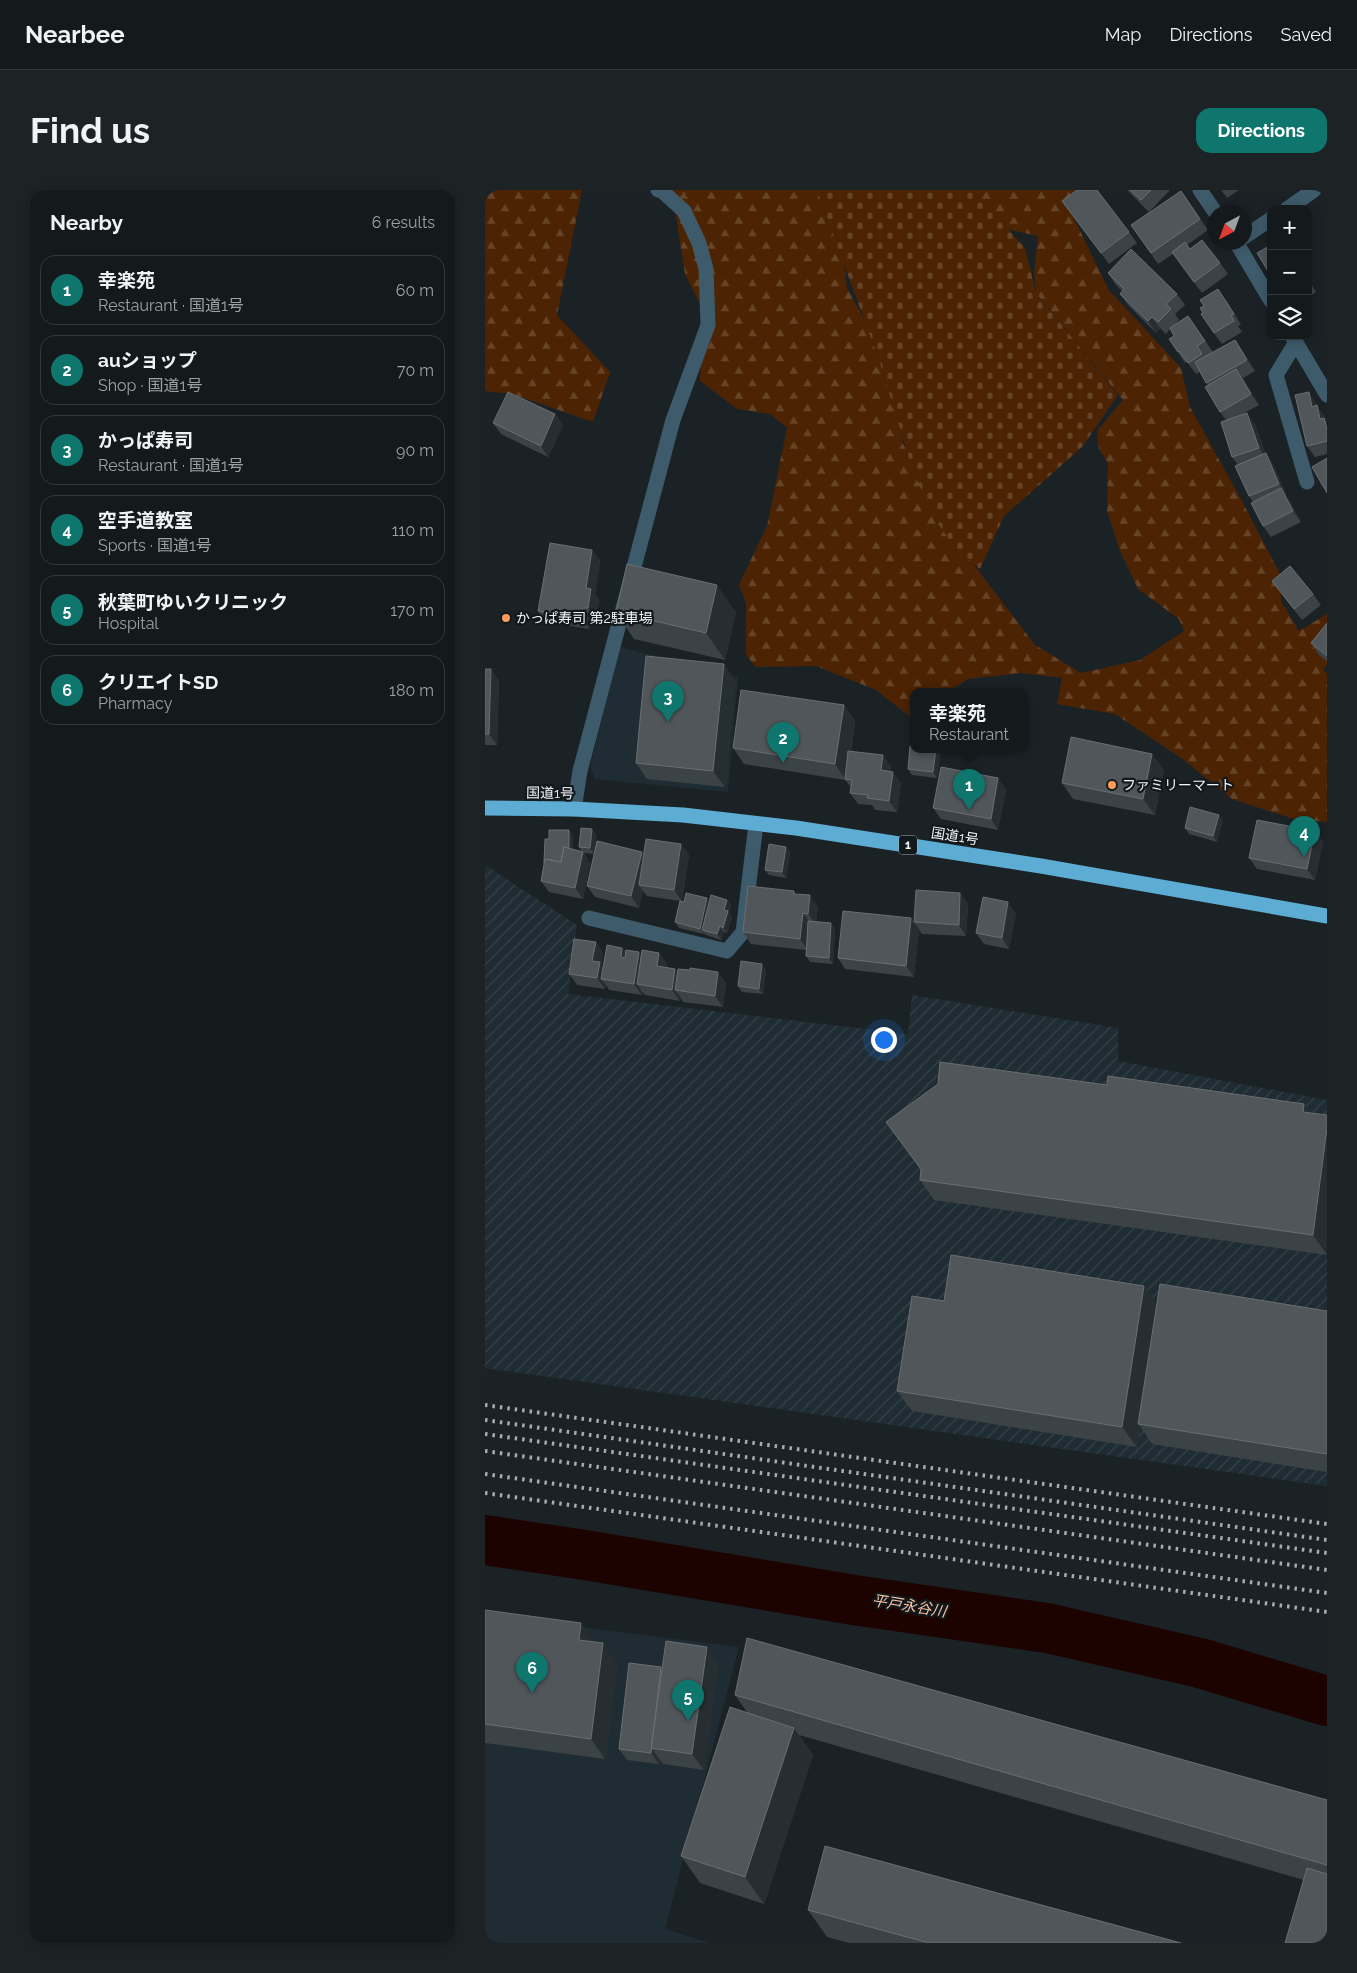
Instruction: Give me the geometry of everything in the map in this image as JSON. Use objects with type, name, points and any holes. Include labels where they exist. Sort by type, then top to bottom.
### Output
[{"type":"highway","name":"国道1号","points":[[485,808],[574,809],[683,815],[796,828],[1041,866],[1327,916]]},
{"type":"street","points":[[574,809],[580,771],[673,420],[708,325],[707,269],[699,243],[684,211],[662,191],[658,190]]},
{"type":"street","points":[[1200,190],[1210,205]]},
{"type":"street","points":[[1293,205],[1314,190]]},
{"type":"street","points":[[1252,232],[1267,223]]},
{"type":"street","points":[[1240,250],[1267,295]]},
{"type":"street","points":[[1294,340],[1276,376],[1307,482]]},
{"type":"street","points":[[1295,340],[1327,395]]},
{"type":"street","points":[[589,918],[727,952],[743,932],[756,824]]},
{"type":"shaded area","points":[[620,647],[738,677],[728,792],[595,779],[590,766]]},
{"type":"shaded area","points":[[485,865],[577,925],[568,994],[908,1034],[912,995],[1118,1028],[1118,1061],[1327,1100],[1327,1486],[485,1368]]},
{"type":"shaded area","points":[[485,1615],[739,1647],[665,1929],[710,1943],[485,1943]]},
{"type":"green space","points":[[485,190],[582,190],[557,315],[610,372],[593,422],[512,394],[485,391]]},
{"type":"green space","points":[[672,190],[832,190],[847,288],[896,378],[903,444],[974,565],[1035,645],[1081,673],[1140,660],[1184,631],[1179,619],[1138,589],[1120,551],[1107,511],[1108,463],[1099,449],[1097,431],[1123,400],[1036,293],[1034,272],[1038,236],[993,226],[922,190],[1084,190],[1072,214],[1108,289],[1181,368],[1190,407],[1280,574],[1281,601],[1299,631],[1327,614],[1327,665],[1323,670],[1327,673],[1327,822],[1294,819],[1232,799],[1184,760],[1115,714],[1057,704],[1062,678],[1021,673],[968,679],[954,688],[910,688],[910,717],[876,690],[816,666],[756,667],[746,655],[746,603],[739,585],[767,526],[787,428],[770,414],[737,409],[700,381],[703,310],[685,274]]},
{"type":"green space","points":[[817,190],[973,190],[1025,248],[1036,293],[1118,395],[1082,447],[1004,516],[980,569],[956,550],[933,516],[913,471],[880,363]]},
{"type":"building","points":[[1077,190],[1097,190],[1129,232],[1101,253],[1062,201]]},
{"type":"building","points":[[1130,190],[1151,190],[1141,200]]},
{"type":"building","points":[[1181,191],[1200,219],[1151,253],[1131,225]]},
{"type":"building","points":[[1202,240],[1207,246],[1207,250],[1210,250],[1220,263],[1194,282],[1172,252],[1185,242],[1190,249]]},
{"type":"building","points":[[1267,247],[1267,269],[1257,253]]},
{"type":"building","points":[[1131,249],[1177,294],[1166,304],[1171,309],[1158,322],[1152,317],[1148,321],[1120,294],[1124,289],[1108,273]]},
{"type":"building","points":[[1218,289],[1234,314],[1231,315],[1234,321],[1214,333],[1201,314],[1203,313],[1200,308],[1204,306],[1200,300]]},
{"type":"building","points":[[1188,316],[1205,341],[1197,346],[1202,354],[1188,363],[1169,339],[1174,336],[1170,328]]},
{"type":"building","points":[[1235,340],[1247,360],[1206,383],[1195,362]]},
{"type":"building","points":[[1236,369],[1251,394],[1220,412],[1205,387]]},
{"type":"building","points":[[508,392],[555,414],[541,446],[493,423]]},
{"type":"building","points":[[1309,392],[1312,407],[1317,405],[1320,419],[1324,418],[1327,429],[1327,441],[1307,446],[1295,395]]},
{"type":"building","points":[[1247,413],[1259,448],[1232,457],[1221,422]]},
{"type":"building","points":[[1266,453],[1279,484],[1249,496],[1235,466]]},
{"type":"building","points":[[1327,458],[1327,493],[1312,467]]},
{"type":"building","points":[[1281,488],[1293,511],[1263,526],[1251,503]]},
{"type":"building","points":[[550,543],[592,550],[586,588],[591,589],[588,608],[583,608],[581,618],[538,611]]},
{"type":"building","points":[[627,564],[717,585],[706,633],[616,612]]},
{"type":"building","points":[[1290,566],[1313,594],[1294,609],[1272,581]]},
{"type":"building","points":[[1327,623],[1327,656],[1311,643]]},
{"type":"building","points":[[646,656],[724,664],[713,771],[636,763]]},
{"type":"building","points":[[485,669],[491,669],[489,734],[485,734]]},
{"type":"building","points":[[741,690],[844,705],[835,764],[733,748]]},
{"type":"building","points":[[1071,737],[1152,754],[1143,799],[1062,783]]},
{"type":"building","points":[[910,746],[910,753],[935,753],[933,772],[908,769]]},
{"type":"building","points":[[848,751],[883,755],[881,770],[893,772],[889,801],[867,798],[868,795],[850,793],[852,780],[845,779]]},
{"type":"building","points":[[941,767],[998,778],[991,819],[933,808]]},
{"type":"building","points":[[1190,807],[1219,815],[1213,836],[1185,828]]},
{"type":"building","points":[[1257,820],[1315,831],[1307,869],[1249,858]]},
{"type":"building","points":[[581,828],[592,829],[590,848],[579,847]]},
{"type":"building","points":[[549,830],[569,830],[569,848],[564,847],[561,862],[545,859],[544,863],[545,839],[549,839]]},
{"type":"building","points":[[646,839],[681,844],[674,890],[639,885]]},
{"type":"building","points":[[597,841],[642,852],[631,896],[587,886]]},
{"type":"building","points":[[769,844],[786,847],[782,872],[765,870]]},
{"type":"building","points":[[564,847],[583,852],[575,888],[541,881],[545,859],[561,862]]},
{"type":"building","points":[[748,886],[794,891],[793,894],[810,895],[808,914],[803,913],[800,939],[743,932]]},
{"type":"building","points":[[916,890],[960,893],[959,925],[914,922]]},
{"type":"building","points":[[686,893],[707,898],[700,929],[675,922],[680,901],[684,902]]},
{"type":"building","points":[[711,895],[727,900],[724,910],[728,911],[723,928],[720,926],[717,934],[702,930]]},
{"type":"building","points":[[983,897],[1008,902],[1002,938],[976,933]]},
{"type":"building","points":[[843,911],[911,918],[906,966],[838,958]]},
{"type":"building","points":[[808,921],[831,923],[829,958],[806,956]]},
{"type":"building","points":[[574,939],[596,942],[592,961],[600,962],[597,978],[569,974]]},
{"type":"building","points":[[607,945],[622,948],[621,957],[625,958],[626,950],[639,952],[634,984],[601,979]]},
{"type":"building","points":[[642,950],[659,953],[657,966],[675,969],[672,990],[637,984]]},
{"type":"building","points":[[741,961],[762,964],[759,989],[738,986]]},
{"type":"building","points":[[690,968],[718,972],[715,996],[675,990],[678,969],[690,970]]},
{"type":"building","points":[[940,1062],[1107,1085],[1108,1076],[1304,1104],[1303,1112],[1327,1115],[1327,1128],[1313,1235],[920,1180],[921,1169],[886,1122],[938,1084]]},
{"type":"building","points":[[951,1255],[1144,1286],[1122,1427],[897,1391],[912,1296],[944,1301]]},
{"type":"building","points":[[1160,1284],[1327,1311],[1327,1454],[1138,1424]]},
{"type":"building","points":[[485,1610],[581,1623],[579,1640],[603,1643],[591,1739],[485,1724]]},
{"type":"building","points":[[747,1638],[1327,1800],[1327,1865],[735,1695]]},
{"type":"building","points":[[666,1641],[707,1647],[692,1754],[651,1748]]},
{"type":"building","points":[[629,1663],[661,1667],[651,1753],[619,1749]]},
{"type":"building","points":[[730,1707],[794,1728],[745,1877],[681,1856]]},
{"type":"building","points":[[825,1846],[1181,1943],[929,1943],[808,1910]]},
{"type":"building","points":[[1307,1868],[1327,1874],[1327,1943],[1285,1943]]},
{"type":"waterway","name":"平戸永谷川","points":[[485,1540],[854,1600],[1047,1628],[1200,1663],[1327,1701]]},
{"type":"railway","points":[[485,1405],[1327,1524]]},
{"type":"railway","points":[[485,1420],[1327,1540]]},
{"type":"railway","points":[[485,1434],[1327,1553]]},
{"type":"railway","points":[[485,1451],[1327,1570]]},
{"type":"railway","points":[[485,1474],[1327,1593]]},
{"type":"railway","points":[[485,1493],[1327,1612]]},
{"type":"place","name":"かっぱ寿司 第2駐車場","points":[[506,618]]},
{"type":"place","name":"かっぱ寿司","points":[[668,722]]},
{"type":"place","name":"auショップ","points":[[783,763]]},
{"type":"place","name":"ファミリーマート","points":[[1112,785]]},
{"type":"place","name":"幸楽苑","points":[[969,810]]},
{"type":"place","name":"空手道教室","points":[[1304,857]]},
{"type":"place","name":"クリエイトSD","points":[[532,1693]]},
{"type":"place","name":"秋葉町ゆいクリニック","points":[[688,1721]]}]
